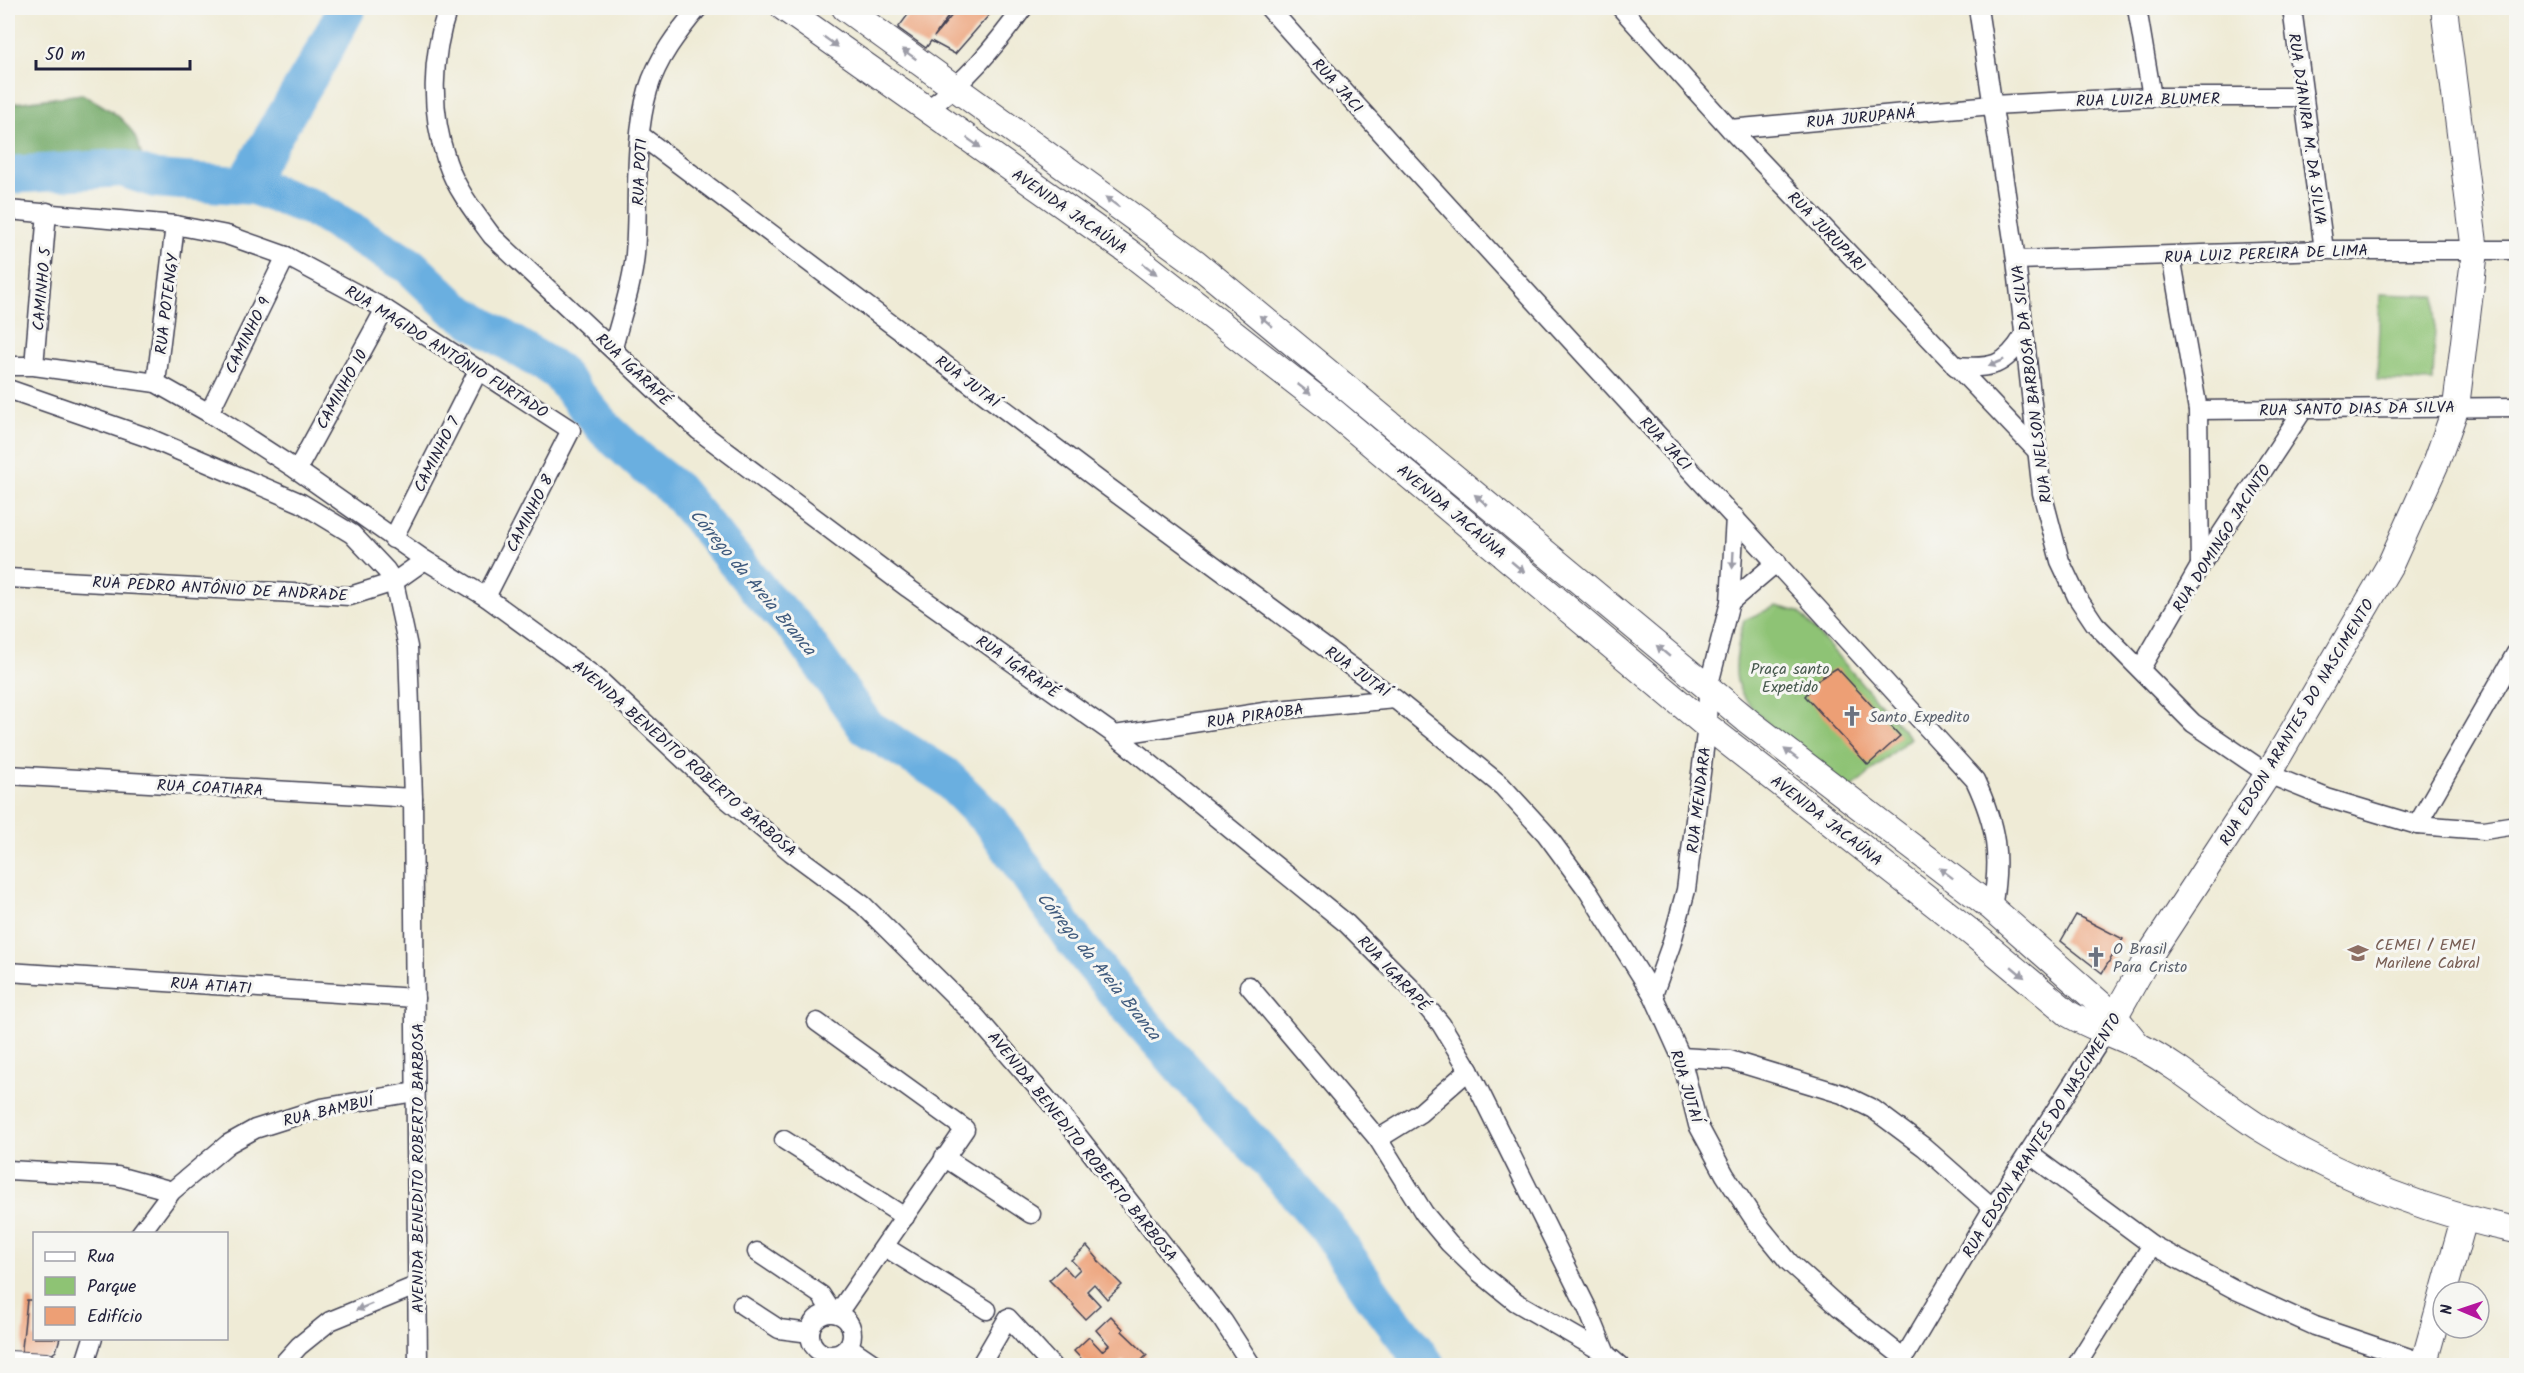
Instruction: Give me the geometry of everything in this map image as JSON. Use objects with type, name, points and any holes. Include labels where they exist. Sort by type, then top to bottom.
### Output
[{"type":"street","name":"RUA IGARAPÉ","points":[[448,8],[435,61],[435,108],[447,162],[466,200],[492,236],[698,430],[908,588],[1115,735],[1347,924],[1410,987],[1441,1024],[1469,1070],[1613,1360]]},
{"type":"street","name":"RUA POTI","points":[[613,348],[635,258],[640,135],[648,90],[660,62],[678,33],[698,8]]},
{"type":"street","name":"AVENIDA JACAÚNA","points":[[784,8],[1129,252],[1324,404],[1707,726],[1973,934],[2069,1014],[2110,1025]]},
{"type":"street","name":"AVENIDA JACAÚNA","points":[[845,8],[1195,262],[1708,688],[1992,908],[2110,1025]]},
{"type":"street","points":[[927,110],[956,88],[983,60],[1023,8]]},
{"type":"street","name":"RUA JACI","points":[[1269,8],[1441,201],[1777,562],[1975,780],[1990,813],[1998,852],[1997,884],[1992,908]]},
{"type":"street","name":"RUA JURUPARI","points":[[1621,8],[1730,129],[2036,450]]},
{"type":"street","name":"RUA NELSON BARBOSA DA SILVA","points":[[1978,8],[2016,260],[2036,450],[2050,530],[2060,561],[2077,597],[2095,624],[2193,723],[2268,774],[2326,798],[2417,825],[2484,830],[2517,825]]},
{"type":"street","points":[[2137,8],[2152,97]]},
{"type":"street","name":"RUA DJANIRA M. DA SILVA","points":[[2292,8],[2324,250]]},
{"type":"street","name":"RUA EDSON ARANTES DO NASCIMENTO","points":[[1902,1362],[1993,1208],[2110,1025],[2147,959],[2268,774],[2391,563],[2436,463],[2456,407],[2475,250],[2444,8]]},
{"type":"street","name":"RUA LUIZA BLUMER","points":[[1992,105],[2152,97],[2304,98]]},
{"type":"street","name":"RUA JURUPANÁ","points":[[1730,129],[1992,105]]},
{"type":"street","name":"RUA JUTAÍ","points":[[640,135],[1395,699],[1502,786],[1546,834],[1588,891],[1653,995],[1681,1057],[1698,1125],[1725,1175],[1754,1218],[1789,1262],[1902,1362]]},
{"type":"street","name":"RUA MAGIDO ANTÔNIO FURTADO","points":[[8,210],[175,225],[227,235],[285,256],[385,309],[571,430]]},
{"type":"street","name":"CAMINHO 5","points":[[34,366],[47,212]]},
{"type":"street","name":"RUA POTENGY","points":[[156,383],[175,225]]},
{"type":"street","name":"RUA LUIZ PEREIRA DE LIMA","points":[[2016,260],[2324,250],[2517,250]]},
{"type":"street","name":"CAMINHO 9","points":[[209,413],[285,256]]},
{"type":"street","points":[[2171,256],[2198,410],[2200,566]]},
{"type":"street","name":"CAMINHO 10","points":[[297,470],[385,309]]},
{"type":"street","points":[[1955,366],[1980,368],[1996,364],[2012,354],[2024,334]]},
{"type":"street","name":"AVENIDA BENEDITO ROBERTO BARBOSA","points":[[8,366],[34,366],[156,383],[209,413],[297,470],[425,561],[486,597],[597,678],[723,796],[791,852],[863,905],[976,1017],[1081,1140],[1223,1320],[1252,1365]]},
{"type":"street","name":"CAMINHO 7","points":[[393,538],[479,369]]},
{"type":"street","name":"AVENIDA BENEDITO ROBERTO BARBOSA","points":[[8,389],[149,438],[301,503],[352,534],[386,570],[394,582],[408,647],[413,798],[418,1365]]},
{"type":"street","name":"RUA SANTO DIAS DA SILVA","points":[[2198,410],[2517,407]]},
{"type":"street","name":"RUA DOMINGO JACINTO","points":[[2141,668],[2200,566],[2303,410]]},
{"type":"street","name":"CAMINHO 8","points":[[486,597],[571,430]]},
{"type":"street","name":"RUA MENDARA","points":[[1653,995],[1671,945],[1686,890],[1707,726],[1708,688],[1731,602],[1735,517]]},
{"type":"street","name":"RUA PEDRO ANTÔNIO DE ANDRADE","points":[[8,578],[350,596],[394,582],[425,561]]},
{"type":"street","points":[[1731,602],[1777,562]]},
{"type":"street","points":[[2417,825],[2514,663]]},
{"type":"street","name":"RUA PIRAOBA","points":[[1115,735],[1277,711],[1395,699]]},
{"type":"street","name":"RUA COATIARA","points":[[8,775],[413,798]]},
{"type":"street","name":"RUA ATIATI","points":[[8,972],[415,998]]},
{"type":"street","name":"RUA IGARAPÉ","points":[[1249,986],[1378,1139],[1424,1213],[1449,1243],[1479,1272],[1516,1302],[1613,1360]]},
{"type":"street","points":[[756,1252],[821,1295],[835,1312],[850,1323],[852,1339],[849,1347],[837,1355],[824,1354],[813,1358],[810,1333],[814,1320],[819,1316],[835,1312],[885,1247],[965,1129],[817,1022]]},
{"type":"street","points":[[2110,1025],[2259,1127],[2318,1163],[2464,1219],[2517,1230]]},
{"type":"street","points":[[1681,1057],[1730,1060],[1842,1094],[1873,1109],[1924,1146],[1993,1208]]},
{"type":"street","points":[[1378,1139],[1420,1113],[1469,1070]]},
{"type":"street","name":"RUA BAMBUÍ","points":[[141,1232],[172,1191],[228,1144],[255,1129],[321,1108],[416,1092]]},
{"type":"street","points":[[784,1140],[905,1217]]},
{"type":"street","points":[[2028,1153],[2152,1245],[2236,1290],[2315,1326],[2426,1365],[2464,1219]]},
{"type":"street","points":[[944,1157],[1031,1214]]},
{"type":"street","points":[[8,1170],[117,1176],[172,1191]]},
{"type":"street","points":[[2076,1365],[2152,1245]]},
{"type":"street","points":[[885,1247],[987,1310]]},
{"type":"street","points":[[281,1365],[299,1346],[330,1321],[418,1285]]},
{"type":"street","points":[[742,1305],[779,1329],[810,1333]]},
{"type":"street","points":[[980,1365],[1008,1318],[1052,1365]]},
{"type":"street","points":[[84,1365],[92,1340]]},
{"type":"street","points":[[849,1347],[877,1365]]},
{"type":"street","points":[[8,1364],[46,1365]]},
{"type":"green space","points":[[82,94],[116,115],[130,128],[141,153],[142,170],[8,182],[8,104]]},
{"type":"green space","points":[[2380,294],[2436,296],[2433,382],[2377,380]]},
{"type":"green space","name":"Praça santo Expetido","points":[[1776,606],[1799,612],[1910,738],[1850,790],[1772,728],[1746,700],[1739,688],[1736,663],[1744,620]]},
{"type":"building","points":[[913,8],[954,8],[934,37],[958,8],[980,8],[990,14],[955,54],[931,41],[926,48],[898,28]]},
{"type":"building","name":"Santo Expedito","points":[[1837,668],[1900,736],[1868,765],[1805,696],[1819,679]]},
{"type":"building","name":"O Brasil Para Cristo","points":[[2076,915],[2123,939],[2102,973],[2061,941]]},
{"type":"building","points":[[1087,1246],[1097,1260],[1122,1285],[1107,1299],[1094,1284],[1087,1291],[1100,1305],[1085,1319],[1049,1280],[1064,1266],[1073,1276],[1080,1269],[1071,1260]]},
{"type":"building","points":[[27,1300],[33,1300],[33,1340],[59,1340],[56,1351],[47,1358],[21,1358]]},
{"type":"building","points":[[1111,1316],[1123,1329],[1122,1331],[1147,1355],[1136,1366],[1128,1366],[1123,1360],[1116,1366],[1090,1366],[1074,1351],[1089,1337],[1102,1351],[1109,1345],[1096,1330]]},
{"type":"waterway","points":[[244,185],[320,58],[347,8]]},
{"type":"waterway","name":"Córrego da Areia Branca","points":[[8,175],[122,168],[155,179],[253,186],[313,208],[410,266],[455,309],[557,371],[605,429],[676,490],[764,596],[797,629],[866,727],[944,775],[993,824],[1072,938],[1119,996],[1325,1225],[1376,1299],[1427,1366]]},
{"type":"place","name":"Santo Expedito","points":[[1852,716]]},
{"type":"place","name":"CEMEI / EMEI Marilene Cabral","points":[[2358,953]]},
{"type":"place","name":"O Brasil Para Cristo","points":[[2096,957]]}]
